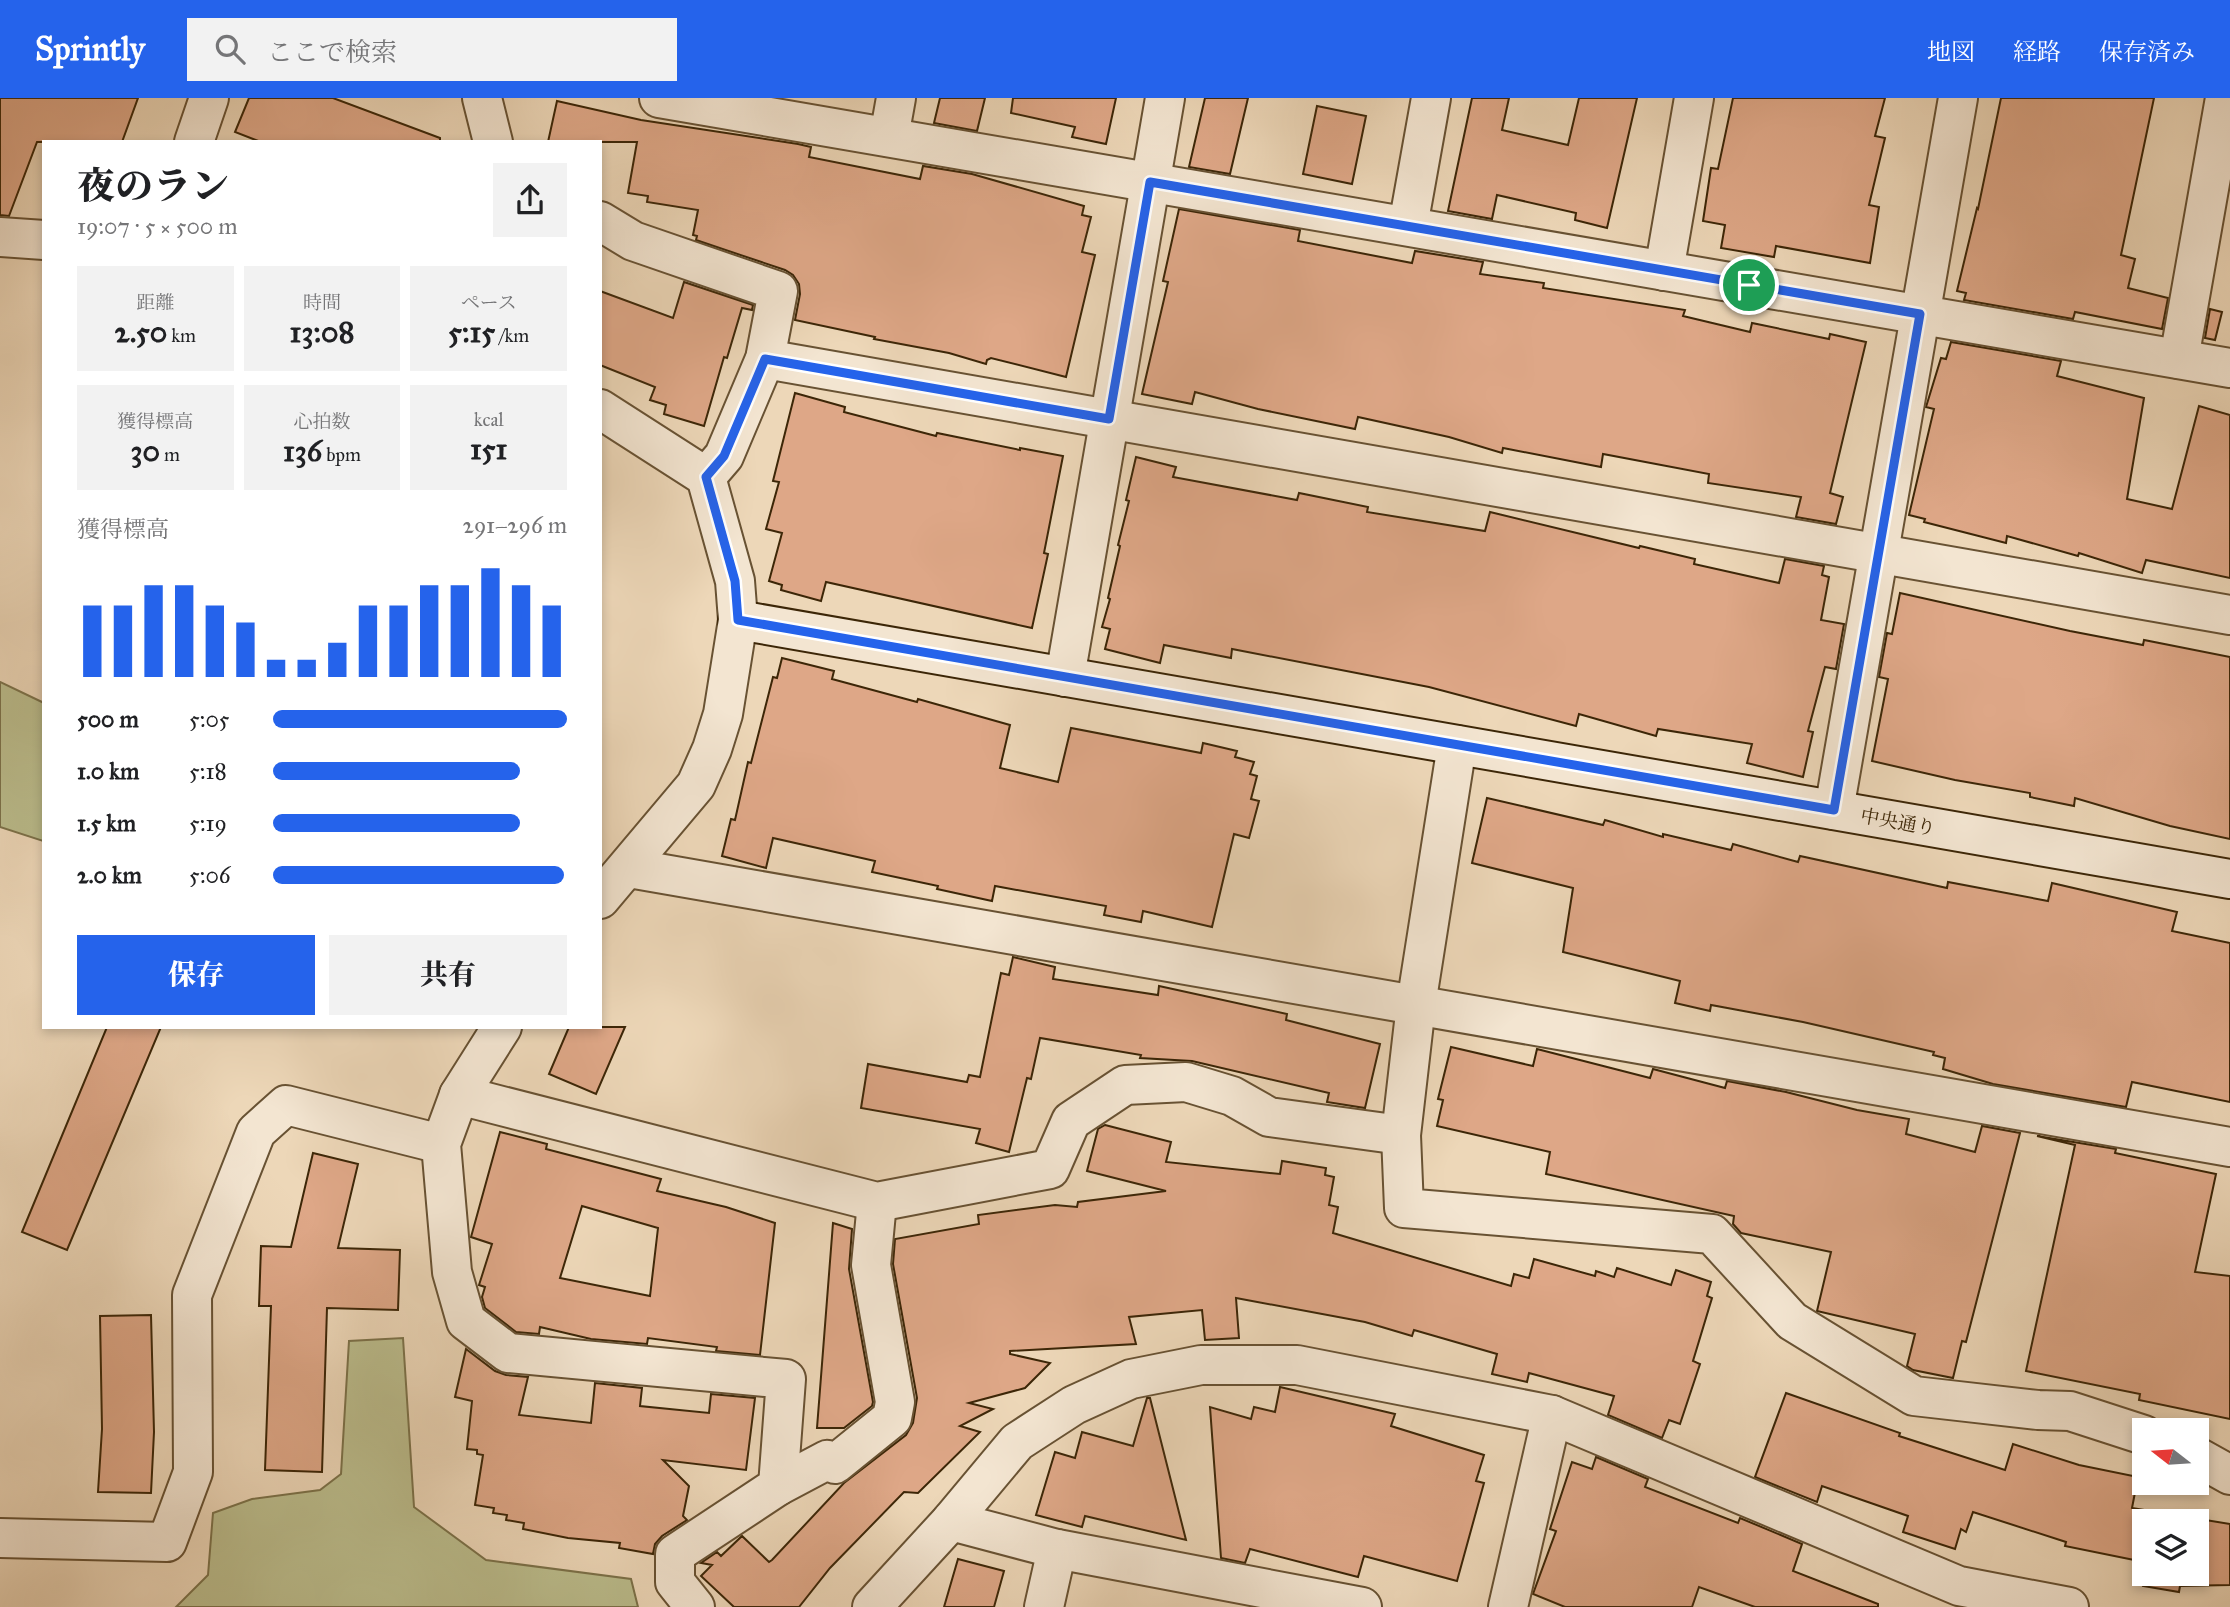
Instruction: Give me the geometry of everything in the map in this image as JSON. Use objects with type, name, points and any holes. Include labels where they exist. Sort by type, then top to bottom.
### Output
[{"type":"street","points":[[195,140],[209,98]]},
{"type":"street","points":[[482,98],[492,140]]},
{"type":"street","points":[[659,98],[2230,368]]},
{"type":"street","points":[[889,138],[896,98]]},
{"type":"street","points":[[1065,677],[1164,98]]},
{"type":"street","points":[[1408,226],[1431,98]]},
{"type":"street","points":[[1664,271],[1694,98]]},
{"type":"street","points":[[1834,810],[1958,98]]},
{"type":"street","points":[[2179,359],[2225,98]]},
{"type":"street","points":[[602,222],[633,241],[778,291],[765,359],[724,456],[706,477]]},
{"type":"street","points":[[0,237],[42,240]]},
{"type":"street","points":[[765,359],[2230,615]]},
{"type":"street","points":[[602,410],[706,477],[735,581],[738,620],[723,714],[702,773],[696,785],[602,897]]},
{"type":"street","name":"中央通り","points":[[738,620],[2230,879]]},
{"type":"street","points":[[1457,745],[1416,1005],[1401,1135],[1404,1208],[1712,1234],[1792,1321],[1914,1396],[2070,1411],[2132,1431]]},
{"type":"street","points":[[628,868],[2230,1147]]},
{"type":"street","points":[[501,1029],[459,1095],[440,1144],[452,1272],[466,1321],[508,1353],[786,1379],[778,1486]]},
{"type":"street","points":[[459,1095],[877,1202],[1050,1168],[1071,1121],[1125,1085],[1186,1082],[1232,1096],[1269,1117],[1401,1135]]},
{"type":"street","points":[[0,1538],[167,1542],[193,1472],[192,1294],[256,1132],[286,1105],[440,1144]]},
{"type":"street","points":[[695,1607],[675,1581],[675,1553],[778,1486],[827,1460],[835,1464],[892,1418],[895,1402],[871,1265],[877,1202]]},
{"type":"street","points":[[872,1607],[951,1521],[1017,1443],[1074,1405],[1131,1379],[1201,1365],[1297,1365],[1552,1415],[1956,1597],[2069,1607]]},
{"type":"street","points":[[1508,1607],[1552,1415]]},
{"type":"street","points":[[2209,1463],[2230,1475]]},
{"type":"street","points":[[951,1521],[1277,1600],[1362,1607]]},
{"type":"street","points":[[1044,1607],[1058,1549]]},
{"type":"green space","points":[[0,682],[42,702],[42,841],[0,827]]},
{"type":"green space","points":[[403,1338],[414,1507],[486,1560],[631,1579],[638,1607],[176,1607],[208,1575],[213,1513],[252,1499],[320,1490],[341,1474],[349,1341]]},
{"type":"building","points":[[0,98],[138,98],[123,140],[37,142],[9,216],[0,215]]},
{"type":"building","points":[[249,98],[333,98],[440,140],[256,140],[235,132]]},
{"type":"building","points":[[940,98],[985,98],[977,131],[934,123]]},
{"type":"building","points":[[1013,98],[1116,98],[1106,144],[1072,137],[1075,127],[1011,113]]},
{"type":"building","points":[[1205,98],[1248,98],[1230,174],[1189,167]]},
{"type":"building","points":[[1472,98],[1509,98],[1502,130],[1568,145],[1579,98],[1637,98],[1607,228],[1575,220],[1576,213],[1497,195],[1492,219],[1448,211]]},
{"type":"building","points":[[1733,98],[1885,98],[1875,136],[1885,138],[1869,205],[1879,207],[1870,263],[1776,246],[1774,257],[1721,248],[1725,225],[1703,221],[1711,168],[1718,169]]},
{"type":"building","points":[[2001,98],[2154,98],[2121,255],[2135,259],[2128,288],[2168,298],[2162,329],[2075,312],[2073,319],[1964,300],[1966,293],[1957,291],[1978,209]]},
{"type":"building","points":[[557,101],[641,120],[798,144],[811,147],[809,157],[920,179],[923,166],[972,174],[1084,206],[1082,215],[1091,217],[1082,252],[1095,255],[1066,377],[991,358],[986,364],[949,353],[795,320],[800,294],[799,284],[793,275],[696,240],[697,236],[693,235],[698,210],[647,202],[648,196],[628,193],[637,142],[548,140]]},
{"type":"building","points":[[1317,106],[1366,116],[1352,184],[1303,174]]},
{"type":"building","points":[[1179,209],[1300,230],[1298,241],[1412,263],[1415,251],[1483,262],[1480,274],[1544,283],[1543,288],[1685,310],[1683,316],[1750,332],[1752,323],[1829,339],[1830,334],[1866,342],[1830,493],[1843,497],[1836,524],[1796,517],[1801,497],[1708,483],[1709,474],[1603,454],[1601,467],[1503,448],[1502,453],[1449,437],[1358,417],[1355,429],[1258,409],[1195,392],[1192,404],[1142,394],[1168,282],[1163,281]]},
{"type":"building","points":[[684,282],[753,305],[752,310],[742,308],[727,358],[724,357],[704,426],[664,414],[666,405],[650,400],[655,387],[602,366],[602,292],[673,318]]},
{"type":"building","points":[[2210,309],[2222,312],[2215,340],[2205,338]]},
{"type":"building","points":[[1951,342],[2061,361],[2057,376],[2144,398],[2127,499],[2172,509],[2199,406],[2230,415],[2230,578],[2146,560],[2142,573],[2079,553],[2078,556],[2007,536],[2006,543],[1924,522],[1925,519],[1909,515],[1934,409],[1926,407],[1941,358],[1946,359]]},
{"type":"building","points":[[795,393],[845,407],[844,412],[936,436],[937,433],[1063,456],[1044,553],[1048,554],[1032,628],[826,582],[821,601],[781,590],[782,585],[769,581],[782,533],[766,529],[779,482],[773,481]]},
{"type":"building","points":[[1136,457],[1176,467],[1173,477],[1297,500],[1299,493],[1368,507],[1367,512],[1485,531],[1490,512],[1695,559],[1694,564],[1779,583],[1785,559],[1824,566],[1822,575],[1829,577],[1821,620],[1844,624],[1836,669],[1825,667],[1808,731],[1813,732],[1803,777],[1747,763],[1752,744],[1658,729],[1656,736],[1579,714],[1576,726],[1429,687],[1232,649],[1231,658],[1164,645],[1160,663],[1105,649],[1110,629],[1102,627],[1110,599],[1108,598]]},
{"type":"building","points":[[1900,593],[2070,631],[2143,645],[2144,640],[2230,657],[2230,839],[2170,826],[2075,798],[2074,806],[2030,797],[2030,793],[1955,780],[1872,761],[1888,679],[1879,677],[1887,633],[1892,634]]},
{"type":"building","points":[[782,658],[834,671],[832,679],[917,702],[918,699],[1010,725],[1000,768],[1058,782],[1071,728],[1201,753],[1203,743],[1237,751],[1235,757],[1254,762],[1250,774],[1257,776],[1251,799],[1259,801],[1249,838],[1234,834],[1212,927],[1143,911],[1141,922],[1104,915],[1106,906],[995,886],[992,901],[872,872],[875,861],[773,838],[766,868],[722,856],[731,819],[735,820],[748,762],[751,763],[773,677],[777,678]]},
{"type":"building","points":[[1487,798],[1603,825],[1605,820],[1663,837],[1663,834],[1731,850],[1733,844],[1798,862],[1800,856],[1947,888],[1948,882],[2048,901],[2052,883],[2177,912],[2172,931],[2230,943],[2230,1102],[2132,1082],[2126,1107],[1993,1084],[1943,1069],[1945,1058],[1933,1055],[1934,1052],[1803,1022],[1711,1005],[1710,1011],[1675,1003],[1680,981],[1563,952],[1573,888],[1472,863]]},
{"type":"building","points":[[1013,957],[1055,967],[1053,979],[1158,995],[1159,986],[1287,1014],[1286,1020],[1380,1044],[1365,1108],[1327,1102],[1329,1093],[1192,1061],[1140,1058],[1141,1055],[1040,1038],[1009,1152],[976,1143],[980,1129],[861,1108],[868,1064],[967,1082],[969,1075],[980,1077],[1001,973],[1009,975]]},
{"type":"building","points":[[625,1027],[596,1094],[549,1074],[568,1029]]},
{"type":"building","points":[[106,1029],[160,1029],[67,1250],[22,1232]]},
{"type":"building","points":[[1451,1047],[1533,1066],[1537,1049],[1650,1078],[1653,1069],[1725,1088],[1727,1081],[1786,1092],[1857,1110],[1909,1119],[1906,1134],[1975,1152],[1982,1126],[2020,1133],[1966,1342],[1962,1341],[1953,1378],[1913,1370],[1907,1366],[1915,1334],[1817,1311],[1831,1252],[1741,1233],[1733,1224],[1734,1216],[1546,1174],[1550,1152],[1437,1126],[1443,1100],[1438,1099]]},
{"type":"building","points":[[1105,1125],[1171,1142],[1166,1162],[1280,1174],[1282,1161],[1326,1168],[1325,1175],[1334,1177],[1329,1205],[1338,1207],[1333,1233],[1511,1286],[1514,1274],[1529,1278],[1534,1259],[1595,1276],[1596,1271],[1614,1277],[1617,1268],[1671,1285],[1676,1270],[1711,1282],[1707,1296],[1712,1298],[1693,1361],[1700,1364],[1680,1424],[1669,1420],[1662,1438],[1608,1415],[1614,1396],[1529,1373],[1527,1382],[1492,1374],[1497,1354],[1414,1330],[1412,1336],[1365,1322],[1236,1298],[1239,1338],[1205,1340],[1202,1310],[1129,1317],[1136,1344],[1010,1351],[1010,1354],[1050,1363],[1025,1388],[969,1403],[993,1409],[960,1426],[980,1432],[918,1493],[904,1492],[830,1568],[799,1607],[734,1607],[701,1576],[712,1565],[701,1563],[717,1552],[721,1556],[742,1536],[769,1562],[844,1483],[906,1435],[913,1423],[917,1398],[893,1264],[895,1239],[979,1224],[978,1215],[1055,1205],[1077,1207],[1078,1202],[1166,1191],[1087,1171],[1098,1129]]},
{"type":"building","points":[[500,1132],[547,1144],[546,1149],[661,1179],[657,1191],[726,1207],[775,1223],[760,1355],[716,1351],[717,1347],[648,1338],[647,1344],[591,1339],[540,1327],[539,1334],[516,1332],[485,1308],[482,1297],[485,1287],[479,1285],[492,1244],[471,1237]],"holes":[[[582,1206],[658,1228],[650,1296],[560,1278]]]},
{"type":"building","points":[[2037,1136],[2116,1149],[2115,1153],[2216,1174],[2195,1272],[2230,1276],[2230,1419],[2139,1400],[2140,1394],[2026,1371],[2075,1145]]},
{"type":"building","points":[[313,1153],[358,1164],[338,1248],[400,1250],[398,1310],[327,1308],[322,1472],[265,1470],[271,1306],[259,1306],[261,1246],[291,1247]]},
{"type":"building","points":[[833,1223],[852,1229],[849,1269],[873,1402],[872,1406],[844,1428],[817,1428]]},
{"type":"building","points":[[151,1315],[154,1432],[151,1493],[98,1492],[102,1429],[100,1316]]},
{"type":"building","points":[[466,1349],[495,1371],[528,1377],[519,1415],[591,1423],[595,1383],[642,1388],[640,1406],[709,1413],[711,1394],[755,1398],[746,1470],[663,1460],[689,1486],[683,1516],[687,1520],[662,1536],[655,1544],[653,1554],[619,1548],[620,1543],[568,1538],[523,1529],[524,1523],[506,1520],[507,1515],[493,1513],[494,1508],[475,1505],[483,1455],[477,1454],[477,1450],[467,1449],[472,1401],[455,1397]]},
{"type":"building","points":[[1280,1387],[1395,1414],[1391,1426],[1484,1455],[1476,1481],[1484,1483],[1457,1581],[1364,1556],[1358,1577],[1250,1549],[1245,1563],[1221,1558],[1210,1407],[1251,1419],[1254,1407],[1275,1412]]},
{"type":"building","points":[[1786,1393],[1900,1433],[1899,1436],[2005,1470],[2013,1444],[2079,1465],[2132,1476],[2132,1495],[2135,1495],[2132,1508],[2138,1509],[2132,1509],[2132,1560],[2065,1546],[2066,1542],[1973,1512],[1966,1532],[1961,1529],[1955,1549],[1903,1532],[1908,1516],[1822,1486],[1817,1502],[1755,1477]]},
{"type":"building","points":[[1147,1398],[1150,1398],[1186,1540],[1085,1516],[1082,1527],[1036,1515],[1055,1452],[1075,1458],[1082,1432],[1133,1446]]},
{"type":"building","points":[[1596,1457],[1648,1479],[1645,1487],[1738,1523],[1740,1518],[1802,1544],[1793,1571],[1878,1604],[1878,1607],[1755,1607],[1699,1587],[1692,1607],[1565,1607],[1533,1594],[1556,1531],[1550,1529],[1572,1462],[1592,1469]]},
{"type":"building","points":[[2209,1521],[2230,1524],[2230,1585],[2209,1585]]},
{"type":"building","points":[[958,1559],[1004,1571],[994,1607],[944,1607]]},
{"type":"building","points":[[2143,1586],[2180,1586],[2179,1592]]},
{"type":"route","points":[[1150,182],[1749,285],[1920,314],[1834,810],[738,620],[735,581],[706,477],[724,456],[765,359],[1109,419],[1150,182]]}]
